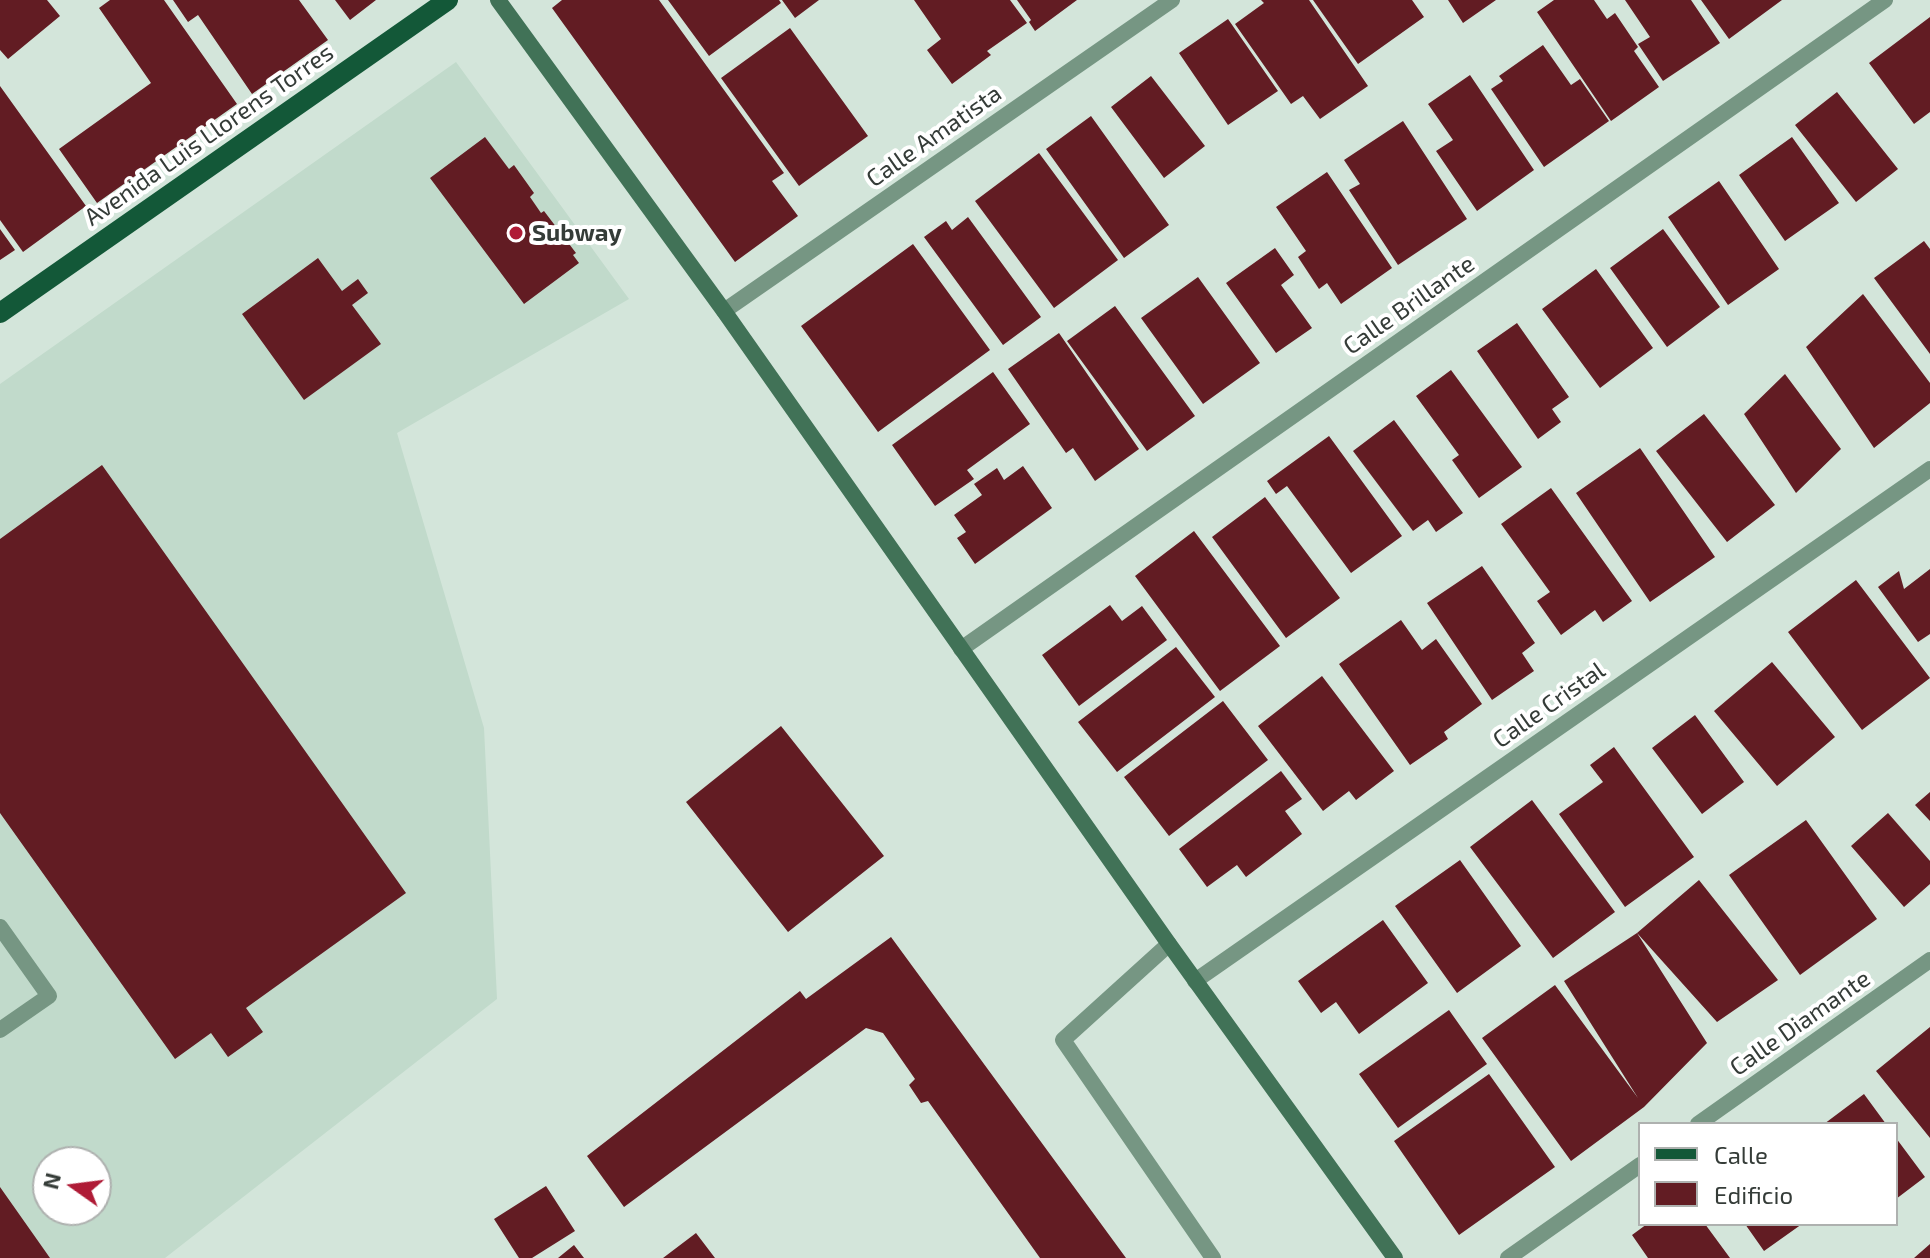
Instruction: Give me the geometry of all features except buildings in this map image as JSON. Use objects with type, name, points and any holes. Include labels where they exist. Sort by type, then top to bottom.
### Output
[{"type":"main road","name":"Avenida Luis Llorens Torres","points":[[0,313],[448,0]]},
{"type":"street","points":[[498,0],[724,311],[1195,981],[1395,1258]]},
{"type":"street","name":"Calle Amatista","points":[[724,311],[1172,0]]},
{"type":"street","name":"Calle Brillante","points":[[961,649],[1885,0]]},
{"type":"street","name":"Calle Cristal","points":[[1195,981],[1930,469]]},
{"type":"street","points":[[0,927],[49,996],[0,1030]]},
{"type":"street","points":[[1169,944],[1063,1040],[1213,1258]]},
{"type":"street","name":"Calle Diamante","points":[[1701,1122],[1930,960]]},
{"type":"street","points":[[1508,1258],[1638,1166]]},
{"type":"shaded area","points":[[456,62],[629,299],[397,433],[484,728],[497,999],[165,1258],[0,1258],[0,384]]},
{"type":"place","name":"Subway","points":[[516,233]]}]
